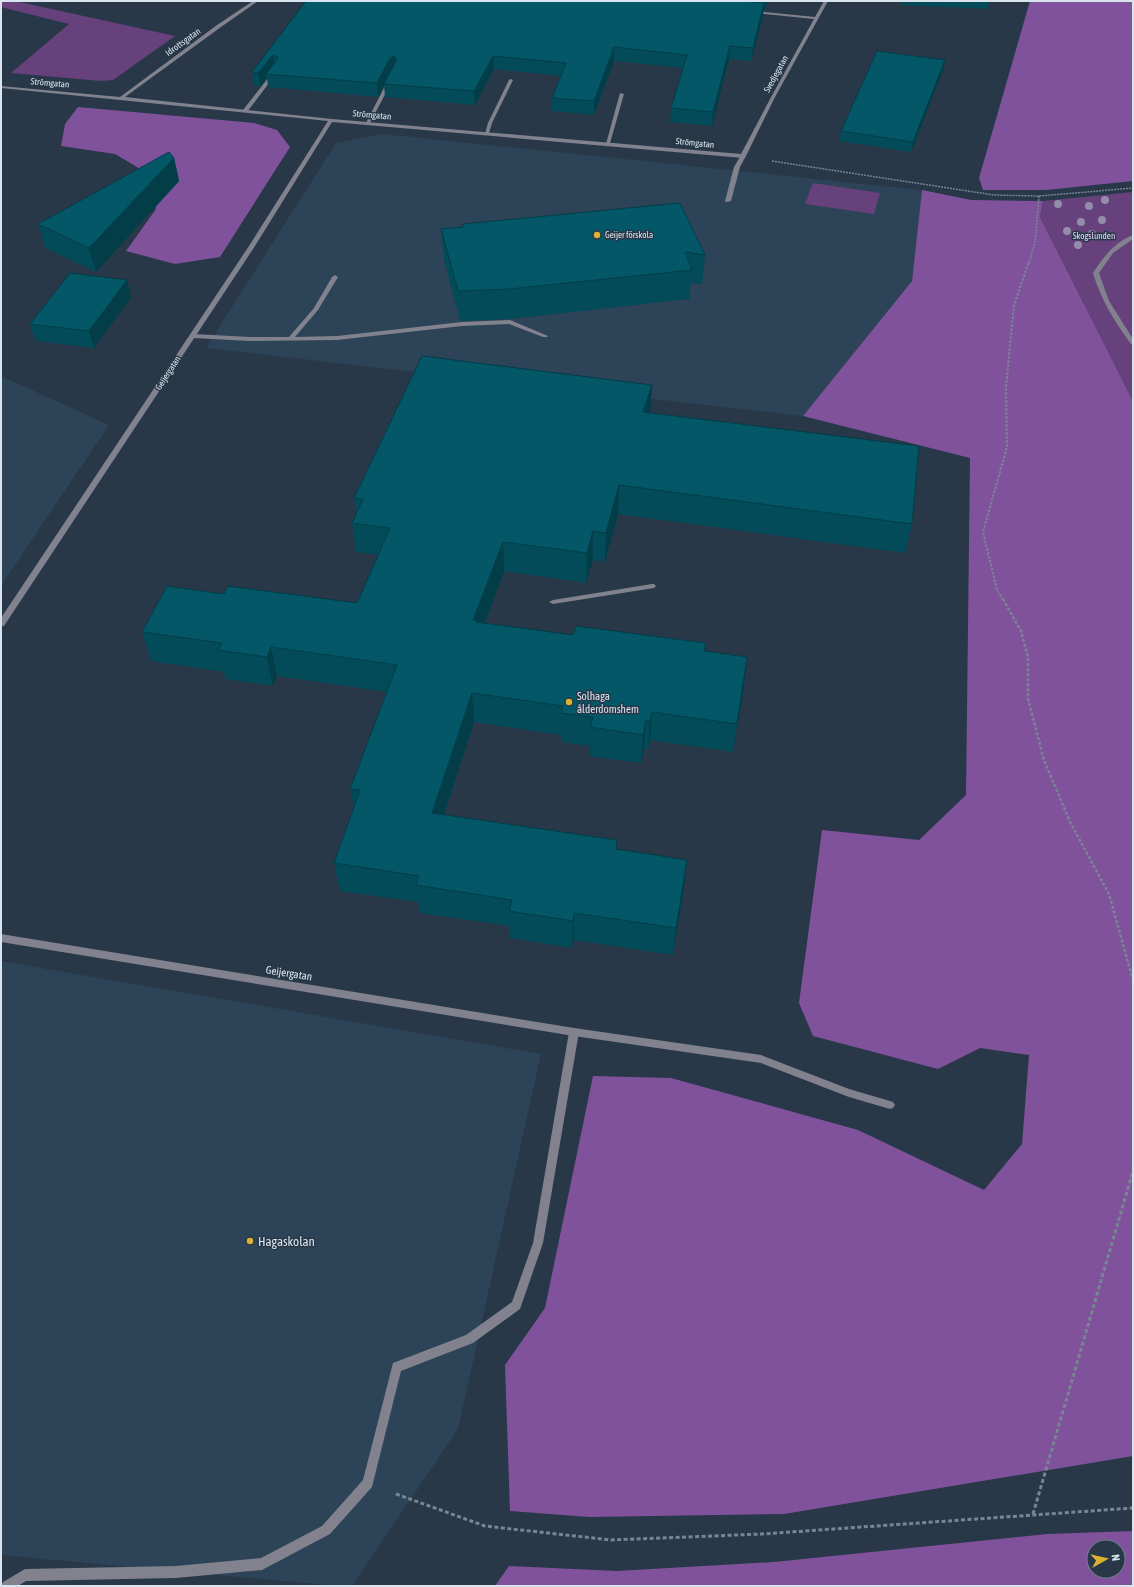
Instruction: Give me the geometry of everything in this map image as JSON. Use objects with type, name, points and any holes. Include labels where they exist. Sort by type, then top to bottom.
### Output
[{"type":"street","name":"Idrottsgatan","points":[[121,98],[219,26],[256,1]]},
{"type":"street","name":"Svedjegatan","points":[[728,201],[737,167],[772,99],[826,1]]},
{"type":"street","points":[[748,12],[816,18]]},
{"type":"street","points":[[245,111],[276,71]]},
{"type":"street","points":[[368,123],[391,79]]},
{"type":"street","points":[[488,133],[490,123],[511,80]]},
{"type":"street","name":"Strömgatan","points":[[1,87],[331,120],[743,156]]},
{"type":"street","points":[[608,143],[622,94]]},
{"type":"street","name":"Geijergatan","points":[[1,624],[252,246],[331,120]]},
{"type":"street","points":[[1133,237],[1117,245],[1096,273],[1100,290],[1115,317],[1133,343]]},
{"type":"street","points":[[291,338],[311,316],[328,292],[335,277]]},
{"type":"street","points":[[193,336],[250,339],[337,338],[462,324],[510,322],[545,336]]},
{"type":"street","points":[[553,602],[652,586]]},
{"type":"street","name":"Geijergatan","points":[[1,938],[574,1032],[762,1059],[849,1093],[890,1105]]},
{"type":"street","points":[[7,1586],[25,1575],[176,1572],[262,1564],[326,1530],[368,1483],[396,1367],[469,1339],[516,1305],[538,1243],[574,1032]]},
{"type":"path","points":[[743,156],[994,195],[1039,196],[1133,188]]},
{"type":"path","points":[[1039,196],[1035,242],[1027,272],[1014,305],[1006,387],[1007,447],[983,532],[997,590],[1021,631],[1028,657],[1028,699],[1044,760],[1070,822],[1109,894],[1133,980]]},
{"type":"path","points":[[1033,1514],[1133,1171]]},
{"type":"path","points":[[368,1483],[485,1526],[611,1540],[762,1534],[1133,1508]]},
{"type":"shaded area","points":[[1030,1],[1133,1],[1133,181],[1046,190],[983,190],[979,178]]},
{"type":"shaded area","points":[[78,107],[254,123],[277,130],[290,147],[220,257],[175,264],[126,251],[156,209],[155,183],[137,167],[115,154],[61,146],[65,124]]},
{"type":"shaded area","name":"Geijer förskola","points":[[382,134],[922,190],[912,281],[803,416],[206,348],[336,143]]},
{"type":"shaded area","points":[[922,190],[971,200],[1043,201],[1040,217],[1133,401],[1133,1456],[784,1514],[589,1517],[510,1511],[505,1365],[545,1308],[593,1076],[671,1078],[858,1130],[984,1190],[1022,1144],[1029,1055],[980,1048],[938,1069],[813,1036],[799,1003],[822,830],[919,840],[966,795],[970,458],[803,416],[912,281]]},
{"type":"shaded area","points":[[1,376],[109,425],[1,586]]},
{"type":"shaded area","name":"Hagaskolan","points":[[1,961],[541,1054],[458,1429],[352,1586],[338,1586],[1,1555]]},
{"type":"shaded area","points":[[1133,1531],[1133,1586],[495,1586],[509,1566],[617,1571],[774,1562],[1047,1534]]},
{"type":"green space","points":[[1,1],[15,1],[175,36],[113,80],[101,81],[11,73],[69,24],[1,7]]},
{"type":"green space","points":[[813,183],[880,193],[874,214],[805,204]]},
{"type":"green space","name":"Skogslunden","points":[[1133,192],[1133,401],[1040,217],[1043,201]]},
{"type":"building","points":[[306,1],[743,1],[764,3],[753,48],[730,46],[713,112],[671,108],[687,55],[614,47],[594,101],[552,98],[566,63],[493,56],[474,91],[384,84],[397,59],[394,56],[390,58],[377,83],[266,74],[278,58],[273,55],[258,73],[252,72]]},
{"type":"building","points":[[877,51],[945,60],[913,142],[841,131]]},
{"type":"building","points":[[169,152],[174,158],[89,248],[38,224]]},
{"type":"building","points":[[680,203],[705,255],[685,252],[692,270],[509,289],[458,291],[441,229],[463,227],[463,224]]},
{"type":"building","points":[[70,273],[127,280],[89,331],[30,324]]},
{"type":"building","points":[[422,356],[652,385],[643,412],[919,446],[912,524],[619,485],[606,533],[593,531],[587,553],[503,542],[473,620],[477,620],[476,622],[573,635],[576,626],[706,643],[704,651],[747,657],[737,724],[652,712],[650,721],[646,720],[643,735],[590,727],[593,717],[561,713],[563,706],[472,693],[432,813],[617,840],[616,849],[687,860],[676,928],[574,913],[573,921],[509,911],[512,900],[416,885],[419,876],[334,863],[360,790],[350,789],[397,665],[271,647],[267,657],[218,650],[222,643],[142,632],[167,586],[224,594],[228,586],[357,603],[390,528],[352,523],[363,499],[354,498]]},
{"type":"place","name":"Geijer förskola","points":[[597,235]]},
{"type":"place","name":"Solhaga ålderdomshem","points":[[569,702]]},
{"type":"place","name":"Hagaskolan","points":[[250,1241]]}]
